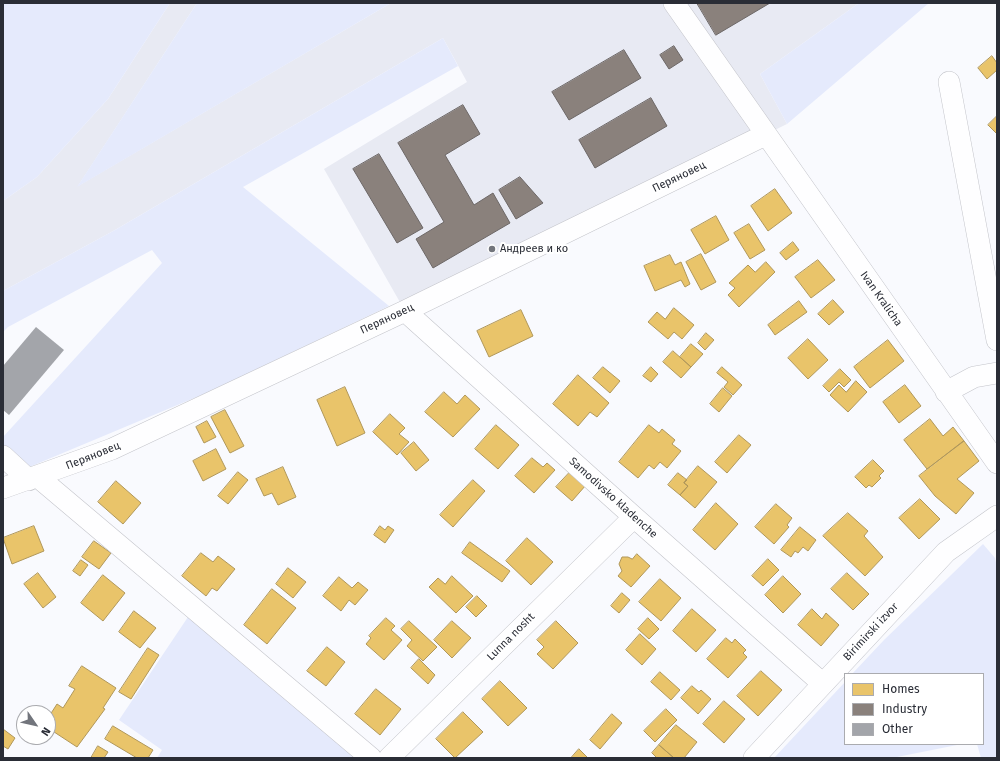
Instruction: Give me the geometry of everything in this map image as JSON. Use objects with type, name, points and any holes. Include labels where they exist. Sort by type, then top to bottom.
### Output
[{"type":"street","name":"Ivan Kralicha","points":[[674,3],[765,135],[997,463]]},
{"type":"street","points":[[949,82],[997,340]]},
{"type":"street","name":"Перяновец","points":[[3,488],[112,449],[405,311],[765,135]]},
{"type":"street","name":"Samodivsko kladenche","points":[[405,311],[634,517],[823,684]]},
{"type":"street","points":[[946,392],[974,377],[997,373]]},
{"type":"street","points":[[3,456],[34,478],[371,758]]},
{"type":"street","name":"Birimirski izvor","points":[[754,758],[946,552],[997,516]]},
{"type":"street","name":"Lunna nosht","points":[[389,758],[634,517]]},
{"type":"shaded area","points":[[3,3],[170,3],[108,99],[37,177],[3,201]]},
{"type":"shaded area","points":[[170,3],[197,3],[78,186],[391,3],[859,3],[760,74],[787,124],[405,311],[324,169],[467,82],[443,38],[115,230],[3,291],[3,201],[37,177],[108,99]]},
{"type":"shaded area","points":[[197,3],[391,3],[77,187]]},
{"type":"shaded area","points":[[859,3],[929,3],[787,124],[760,74]]},
{"type":"shaded area","points":[[443,38],[458,66],[243,187],[389,306],[211,391],[27,468],[3,449],[3,437],[162,263],[152,250],[8,327],[3,332],[3,291],[115,230]]},
{"type":"shaded area","points":[[983,544],[995,558],[997,567],[997,758],[981,758],[977,745],[984,745],[984,673],[853,673],[884,640]]},
{"type":"shaded area","points":[[194,608],[371,758],[157,758],[162,750],[119,720]]},
{"type":"shaded area","points":[[844,683],[844,745],[957,745],[892,758],[774,758]]},
{"type":"building: Homes","points":[[992,56],[997,63],[997,70],[987,79],[978,68]]},
{"type":"building: Homes","points":[[997,116],[997,134],[988,125]]},
{"type":"building: Homes","points":[[775,189],[792,213],[768,231],[751,206]]},
{"type":"building: Homes","points":[[716,216],[729,240],[705,254],[691,230]]},
{"type":"building: Homes","points":[[749,224],[765,250],[750,259],[734,233]]},
{"type":"building: Homes","points":[[793,242],[799,250],[786,260],[780,253]]},
{"type":"building: Homes","points":[[701,254],[716,282],[701,290],[686,262]]},
{"type":"building: Homes","points":[[670,255],[675,265],[681,262],[690,284],[685,287],[681,280],[655,291],[644,266]]},
{"type":"building: Homes","points":[[818,260],[835,280],[811,298],[795,277]]},
{"type":"building: Homes","points":[[766,262],[775,272],[739,307],[728,295],[735,288],[729,283],[748,265],[755,272]]},
{"type":"building: Homes","points":[[833,300],[844,312],[829,325],[818,314]]},
{"type":"building: Homes","points":[[799,301],[807,312],[775,335],[768,325]]},
{"type":"building: Homes","points":[[674,308],[694,325],[682,339],[674,332],[668,339],[648,322],[657,312],[665,319]]},
{"type":"building: Homes","points":[[521,310],[533,336],[489,357],[477,331]]},
{"type":"building: Homes","points":[[706,333],[714,340],[705,350],[698,343]]},
{"type":"building: Homes","points":[[808,339],[828,360],[808,379],[788,358]]},
{"type":"building: Homes","points":[[888,340],[904,361],[870,388],[854,367]]},
{"type":"building: Homes","points":[[691,344],[703,354],[691,367],[680,357]]},
{"type":"building: Homes","points":[[673,351],[691,367],[681,378],[663,362]]},
{"type":"building: Homes","points":[[603,367],[620,381],[610,393],[593,378]]},
{"type":"building: Homes","points":[[651,367],[658,374],[651,382],[643,376]]},
{"type":"building: Homes","points":[[722,367],[742,385],[733,395],[724,387],[728,382],[717,373]]},
{"type":"building: Homes","points":[[840,369],[851,380],[844,387],[839,382],[829,392],[823,386]]},
{"type":"building: Homes","points":[[578,375],[609,403],[597,417],[590,412],[578,426],[553,404]]},
{"type":"building: Homes","points":[[856,381],[867,392],[848,412],[830,395],[839,385],[846,392]]},
{"type":"building: Homes","points":[[905,385],[921,406],[899,423],[883,402]]},
{"type":"building: Homes","points":[[345,387],[365,433],[337,446],[317,400]]},
{"type":"building: Homes","points":[[723,388],[732,396],[719,412],[710,404]]},
{"type":"building: Homes","points":[[444,392],[457,404],[465,395],[480,409],[453,437],[425,412]]},
{"type":"building: Homes","points":[[225,410],[244,446],[230,453],[211,417]]},
{"type":"building: Homes","points":[[390,414],[405,428],[399,434],[409,442],[397,455],[373,432]]},
{"type":"building: Homes","points":[[930,419],[943,436],[953,427],[964,441],[927,469],[904,440]]},
{"type":"building: Homes","points":[[207,421],[216,437],[204,443],[196,427]]},
{"type":"building: Homes","points":[[496,425],[519,445],[498,469],[475,449]]},
{"type":"building: Homes","points":[[649,425],[659,433],[662,429],[675,440],[672,444],[681,451],[667,468],[660,462],[654,469],[649,465],[638,478],[619,462]]},
{"type":"building: Homes","points":[[739,435],[751,445],[727,473],[715,462]]},
{"type":"building: Homes","points":[[964,441],[979,461],[957,479],[974,493],[956,514],[935,496],[919,476]]},
{"type":"building: Homes","points":[[414,442],[429,460],[416,471],[401,453]]},
{"type":"building: Homes","points":[[216,449],[226,469],[203,481],[193,461]]},
{"type":"building: Homes","points":[[532,458],[543,467],[547,463],[555,470],[534,493],[515,476]]},
{"type":"building: Homes","points":[[873,460],[884,471],[879,476],[881,478],[872,487],[869,485],[866,488],[855,477]]},
{"type":"building: Homes","points":[[698,466],[717,482],[695,508],[680,495],[688,486],[684,483]]},
{"type":"building: Homes","points":[[283,467],[296,497],[278,505],[272,493],[264,496],[256,479]]},
{"type":"building: Homes","points":[[571,471],[586,485],[572,501],[556,487]]},
{"type":"building: Homes","points":[[238,472],[248,480],[228,504],[218,496]]},
{"type":"building: Homes","points":[[678,473],[687,480],[684,483],[688,486],[680,495],[668,485]]},
{"type":"building: Homes","points":[[473,480],[485,491],[453,527],[440,515]]},
{"type":"building: Homes","points":[[116,481],[141,503],[123,524],[98,502]]},
{"type":"building: Homes","points":[[920,499],[940,519],[919,539],[899,518]]},
{"type":"building: Homes","points":[[716,503],[738,524],[715,550],[693,530]]},
{"type":"building: Homes","points":[[776,504],[792,518],[787,525],[789,527],[774,544],[755,527]]},
{"type":"building: Homes","points":[[848,513],[868,531],[864,536],[883,557],[865,576],[823,536]]},
{"type":"building: Homes","points":[[34,526],[44,551],[12,564],[3,538]]},
{"type":"building: Homes","points":[[380,526],[385,530],[388,526],[394,530],[385,543],[374,535]]},
{"type":"building: Homes","points":[[800,527],[816,540],[808,551],[803,547],[798,553],[795,551],[791,557],[781,550]]},
{"type":"building: Homes","points":[[527,538],[553,562],[531,585],[506,561]]},
{"type":"building: Homes","points":[[94,541],[111,553],[99,569],[82,557]]},
{"type":"building: Homes","points":[[470,542],[510,571],[502,582],[462,553]]},
{"type":"building: Homes","points":[[201,553],[213,562],[218,556],[235,569],[217,591],[212,588],[206,596],[182,576]]},
{"type":"building: Homes","points":[[637,554],[650,566],[631,587],[618,576],[622,571],[619,564],[622,557],[632,559]]},
{"type":"building: Homes","points":[[768,559],[779,570],[763,586],[752,576]]},
{"type":"building: Homes","points":[[81,560],[88,565],[80,576],[73,571]]},
{"type":"building: Homes","points":[[288,568],[306,582],[293,598],[276,584]]},
{"type":"building: Homes","points":[[38,573],[56,597],[43,608],[24,584]]},
{"type":"building: Homes","points":[[847,573],[869,594],[853,610],[831,589]]},
{"type":"building: Homes","points":[[103,575],[125,593],[103,621],[81,603]]},
{"type":"building: Homes","points":[[452,576],[473,596],[456,613],[429,587],[438,578],[445,584]]},
{"type":"building: Homes","points":[[783,576],[801,594],[783,613],[765,595]]},
{"type":"building: Homes","points":[[339,577],[352,588],[358,582],[368,590],[355,605],[349,600],[341,611],[323,596]]},
{"type":"building: Homes","points":[[660,579],[681,598],[661,621],[639,602]]},
{"type":"building: Homes","points":[[272,589],[296,608],[267,644],[244,625]]},
{"type":"building: Homes","points":[[622,593],[630,600],[619,613],[611,606]]},
{"type":"building: Homes","points":[[477,596],[487,606],[476,617],[466,607]]},
{"type":"building: Homes","points":[[692,609],[716,630],[696,652],[673,631]]},
{"type":"building: Homes","points":[[812,609],[822,619],[826,613],[839,625],[821,646],[798,625]]},
{"type":"building: Homes","points":[[134,611],[156,628],[140,648],[119,632]]},
{"type":"building: Homes","points":[[386,618],[395,626],[391,630],[402,640],[384,660],[366,644],[371,638],[369,636]]},
{"type":"building: Homes","points":[[648,618],[659,629],[649,639],[638,629]]},
{"type":"building: Homes","points":[[409,621],[437,647],[423,661],[407,646],[412,640],[401,629]]},
{"type":"building: Homes","points":[[452,621],[471,638],[452,658],[434,640]]},
{"type":"building: Homes","points":[[556,621],[578,643],[553,669],[537,654],[544,647],[537,640]]},
{"type":"building: Homes","points":[[640,634],[656,649],[642,665],[626,650]]},
{"type":"building: Homes","points":[[726,638],[732,643],[735,639],[746,650],[743,653],[747,657],[728,678],[707,659]]},
{"type":"building: Homes","points":[[327,647],[345,662],[326,686],[307,671]]},
{"type":"building: Homes","points":[[148,648],[159,655],[131,699],[119,692]]},
{"type":"building: Homes","points":[[419,659],[435,675],[428,684],[411,668]]},
{"type":"building: Homes","points":[[82,666],[116,688],[103,708],[105,709],[77,747],[56,733],[56,706],[57,704],[63,708],[75,689],[69,686]]},
{"type":"building: Homes","points":[[761,671],[782,690],[758,716],[737,696]]},
{"type":"building: Homes","points":[[660,672],[680,690],[671,700],[651,682]]},
{"type":"building: Homes","points":[[500,681],[527,708],[508,726],[482,699]]},
{"type":"building: Homes","points":[[692,686],[699,692],[701,690],[711,699],[698,714],[681,698]]},
{"type":"building: Homes","points":[[376,689],[401,709],[380,735],[355,714]]},
{"type":"building: Homes","points":[[724,701],[745,719],[724,743],[703,724]]},
{"type":"building: Homes","points":[[666,709],[677,720],[655,742],[644,731]]},
{"type":"building: Homes","points":[[463,712],[483,732],[455,758],[436,739]]},
{"type":"building: Homes","points":[[612,714],[622,723],[600,749],[590,740]]},
{"type":"building: Homes","points":[[676,725],[697,742],[684,758],[674,758],[659,745]]},
{"type":"building: Homes","points":[[113,726],[153,750],[148,758],[137,758],[105,739]]},
{"type":"building: Homes","points":[[3,729],[15,738],[8,749],[3,746]]},
{"type":"building: Homes","points":[[659,745],[674,758],[657,758],[652,753]]},
{"type":"building: Homes","points":[[98,746],[108,752],[104,758],[91,758]]},
{"type":"building: Homes","points":[[579,749],[588,758],[571,758]]},
{"type":"building: Industry","points":[[697,3],[770,3],[716,35]]},
{"type":"building: Industry","points":[[674,46],[683,60],[669,69],[660,55]]},
{"type":"building: Industry","points":[[624,50],[641,78],[569,120],[552,92]]},
{"type":"building: Industry","points":[[651,98],[667,126],[595,168],[579,140]]},
{"type":"building: Industry","points":[[463,105],[480,134],[445,155],[474,205],[493,193],[510,223],[433,268],[416,239],[444,222],[398,143]]},
{"type":"building: Industry","points":[[379,154],[423,228],[397,243],[353,169]]},
{"type":"building: Industry","points":[[520,177],[543,203],[516,219],[499,190]]},
{"type":"building: Other","points":[[36,327],[64,350],[9,415],[3,410],[3,366]]},
{"type":"place","name":"Андреев и ко","points":[[492,249]]}]
